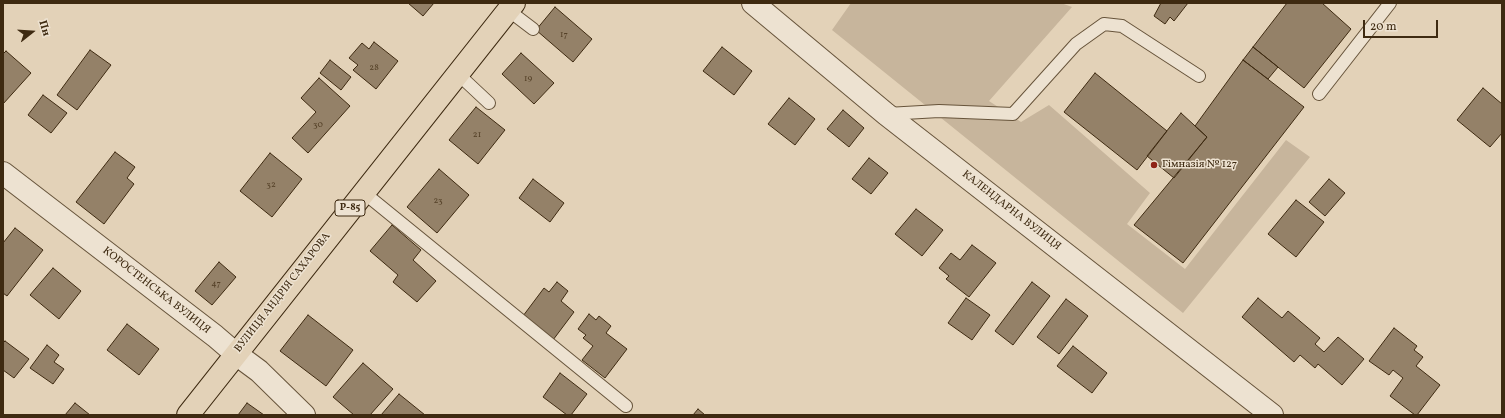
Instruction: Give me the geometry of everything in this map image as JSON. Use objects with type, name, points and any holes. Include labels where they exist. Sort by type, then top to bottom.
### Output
[{"type":"main road","name":"ВУЛИЦЯ АНДРІЯ САХАРОВА","points":[[188,415],[363,192],[511,7]]},
{"type":"street","name":"КАЛЕНДАРНА ВУЛИЦЯ","points":[[753,3],[886,114],[1272,415]]},
{"type":"street","name":"КОРОСТЕНСЬКА ВУЛИЦЯ","points":[[3,173],[215,336],[236,354],[259,370],[304,415]]},
{"type":"lane","points":[[1319,94],[1390,3]]},
{"type":"lane","points":[[511,7],[534,29]]},
{"type":"lane","points":[[886,114],[939,112],[1012,114],[1076,44],[1104,24],[1122,26],[1199,76]]},
{"type":"lane","points":[[458,74],[489,103]]},
{"type":"lane","points":[[363,192],[626,406]]},
{"type":"shaded area","points":[[851,3],[1061,3],[1072,7],[989,101],[1021,122],[1049,105],[1150,193],[1127,224],[1185,269],[1286,140],[1310,157],[1183,313],[832,30]]},
{"type":"building","points":[[408,3],[434,3],[423,16]]},
{"type":"building","points":[[1161,3],[1188,3],[1174,21],[1170,17],[1165,24],[1154,16]]},
{"type":"building","points":[[1287,3],[1322,3],[1351,29],[1304,88],[1253,47]]},
{"type":"building","points":[[555,7],[592,39],[573,62],[536,30]]},
{"type":"building","points":[[374,42],[398,61],[376,89],[353,70],[358,65],[349,58],[362,43],[369,49]]},
{"type":"building","points":[[722,47],[752,71],[734,95],[703,71]]},
{"type":"building","points":[[1253,47],[1278,67],[1268,79],[1243,60]]},
{"type":"building","points":[[90,50],[111,65],[77,110],[57,95]]},
{"type":"building","points":[[6,51],[31,73],[3,104],[3,54]]},
{"type":"building","points":[[521,53],[554,83],[534,104],[502,74]]},
{"type":"building","points":[[330,60],[351,77],[341,90],[320,73]]},
{"type":"building","points":[[1243,60],[1304,107],[1183,263],[1134,225],[1207,137],[1195,126]]},
{"type":"building","points":[[1095,73],[1167,131],[1137,170],[1064,112]]},
{"type":"building","points":[[319,78],[350,106],[308,153],[292,138],[316,112],[301,98]]},
{"type":"building","points":[[1483,88],[1502,104],[1502,133],[1490,147],[1457,120]]},
{"type":"building","points":[[43,95],[67,113],[51,133],[28,115]]},
{"type":"building","points":[[789,98],[815,119],[795,145],[768,124]]},
{"type":"building","points":[[476,107],[505,130],[478,164],[449,140]]},
{"type":"building","points":[[843,110],[864,128],[849,147],[827,129]]},
{"type":"building","points":[[1181,113],[1207,137],[1174,178],[1147,156]]},
{"type":"building","points":[[115,152],[135,167],[127,178],[134,184],[104,224],[76,202]]},
{"type":"building","points":[[270,153],[302,179],[272,217],[240,191]]},
{"type":"building","points":[[869,158],[888,173],[871,194],[852,179]]},
{"type":"building","points":[[439,169],[469,195],[437,233],[407,207]]},
{"type":"building","points":[[533,179],[564,203],[550,222],[519,198]]},
{"type":"building","points":[[1329,179],[1345,193],[1325,216],[1309,202]]},
{"type":"building","points":[[1296,200],[1324,222],[1296,257],[1268,234]]},
{"type":"building","points":[[916,209],[943,230],[922,256],[895,234]]},
{"type":"building","points":[[392,225],[421,250],[413,260],[436,281],[417,302],[393,282],[398,275],[370,251]]},
{"type":"building","points":[[15,228],[43,250],[7,296],[3,293],[3,243]]},
{"type":"building","points":[[972,245],[996,263],[969,297],[946,279],[949,276],[939,268],[951,253],[960,260]]},
{"type":"building","points":[[219,262],[236,277],[212,305],[195,291]]},
{"type":"building","points":[[53,268],[81,291],[59,319],[30,295]]},
{"type":"building","points":[[557,282],[568,291],[561,301],[574,312],[553,340],[523,316],[544,288],[549,292]]},
{"type":"building","points":[[1032,282],[1050,296],[1013,345],[995,331]]},
{"type":"building","points":[[966,298],[990,315],[972,340],[948,323]]},
{"type":"building","points":[[1258,298],[1282,318],[1288,311],[1320,338],[1315,344],[1324,352],[1338,337],[1364,359],[1342,385],[1318,364],[1315,368],[1300,355],[1294,362],[1242,317]]},
{"type":"building","points":[[1066,299],[1088,316],[1059,354],[1037,337]]},
{"type":"building","points":[[589,314],[596,320],[599,316],[611,326],[606,333],[627,349],[605,378],[582,360],[593,346],[583,338],[586,335],[578,329]]},
{"type":"building","points":[[308,315],[353,350],[326,386],[280,351]]},
{"type":"building","points":[[127,324],[159,349],[139,375],[107,350]]},
{"type":"building","points":[[1394,328],[1417,346],[1414,350],[1423,357],[1416,366],[1440,385],[1417,415],[1390,396],[1403,378],[1393,370],[1389,375],[1369,361]]},
{"type":"building","points":[[5,341],[29,359],[14,378],[3,370],[3,343]]},
{"type":"building","points":[[47,345],[59,355],[54,362],[64,369],[53,384],[30,368]]},
{"type":"building","points":[[1073,346],[1107,373],[1092,393],[1057,366]]},
{"type":"building","points":[[363,363],[393,389],[370,415],[354,415],[333,397]]},
{"type":"building","points":[[560,373],[587,394],[571,415],[567,415],[543,397]]},
{"type":"building","points":[[399,394],[425,415],[381,415]]},
{"type":"building","points":[[75,403],[90,415],[65,415]]},
{"type":"building","points":[[247,403],[264,415],[238,415]]},
{"type":"building","points":[[698,409],[705,415],[693,415]]},
{"type":"place","name":"Гімназія № 127","points":[[1154,165]]}]
